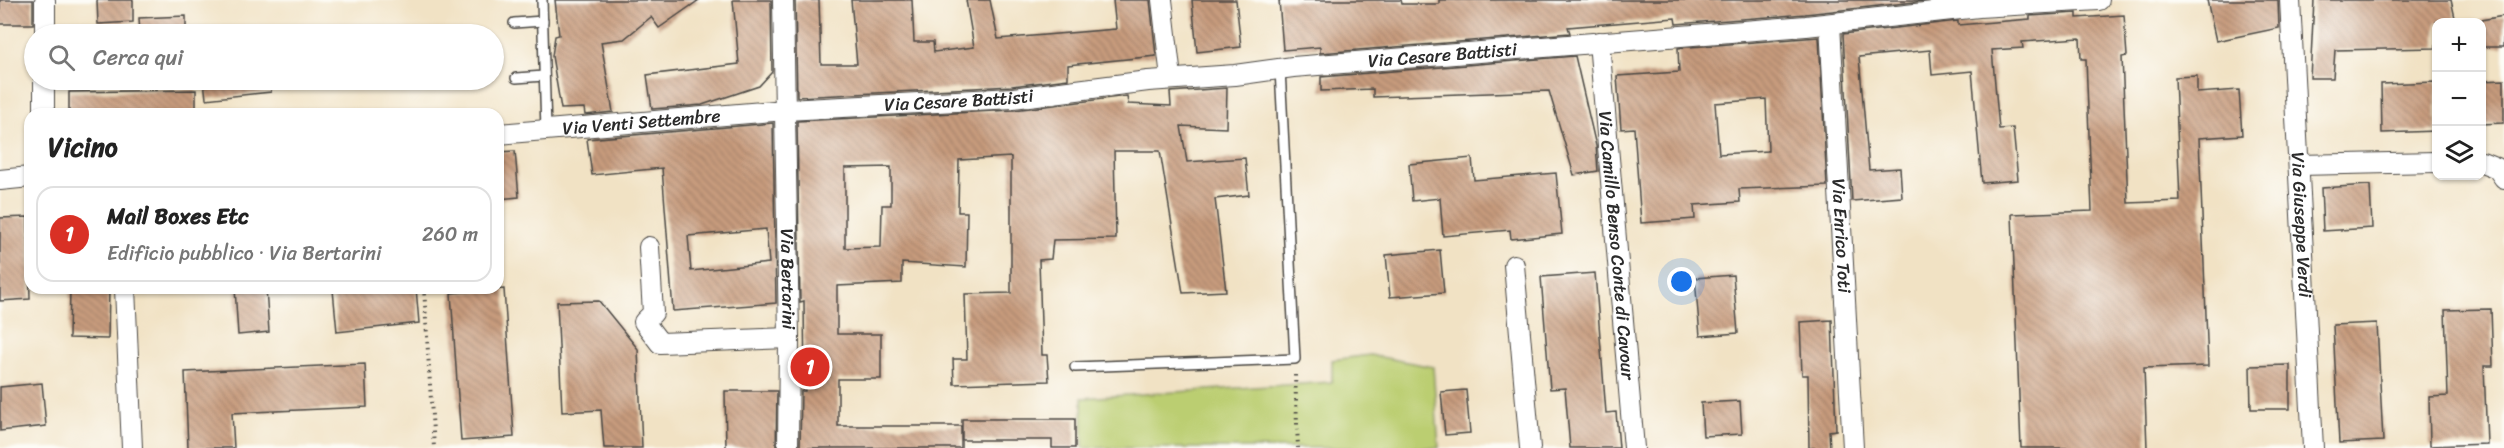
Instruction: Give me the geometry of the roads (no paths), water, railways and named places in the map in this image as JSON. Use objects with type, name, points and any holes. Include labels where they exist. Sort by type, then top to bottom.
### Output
[{"type":"street","points":[[45,0],[45,24]]},
{"type":"street","name":"Via Bertarini","points":[[783,0],[789,338],[788,448]]},
{"type":"street","points":[[1162,0],[1171,78]]},
{"type":"street","name":"Via Cesare Battisti","points":[[786,110],[1013,98],[1171,78],[1235,75],[1280,69],[1830,24],[1979,4],[2099,0]]},
{"type":"street","name":"Via Giuseppe Verdi","points":[[2290,0],[2313,448]]},
{"type":"street","name":"Via Enrico Toti","points":[[1830,24],[1853,448]]},
{"type":"street","name":"Via Camillo Benso Conte di Cavour","points":[[1599,42],[1634,448]]},
{"type":"street","points":[[44,90],[44,108]]},
{"type":"street","name":"Via Venti Settembre","points":[[504,134],[786,110]]},
{"type":"street","points":[[2299,165],[2432,162]]},
{"type":"street","points":[[0,180],[24,178]]},
{"type":"street","points":[[649,247],[653,313],[644,322],[660,343],[789,338]]},
{"type":"street","points":[[1514,265],[1530,448]]},
{"type":"street","points":[[124,294],[132,448]]},
{"type":"lane","points":[[542,0],[546,130]]},
{"type":"lane","points":[[514,23],[543,21]]},
{"type":"lane","points":[[1075,367],[1295,359],[1280,69]]},
{"type":"lane","points":[[516,78],[544,76]]},
{"type":"place","name":"Mail Boxes Etc","points":[[810,367]]}]
